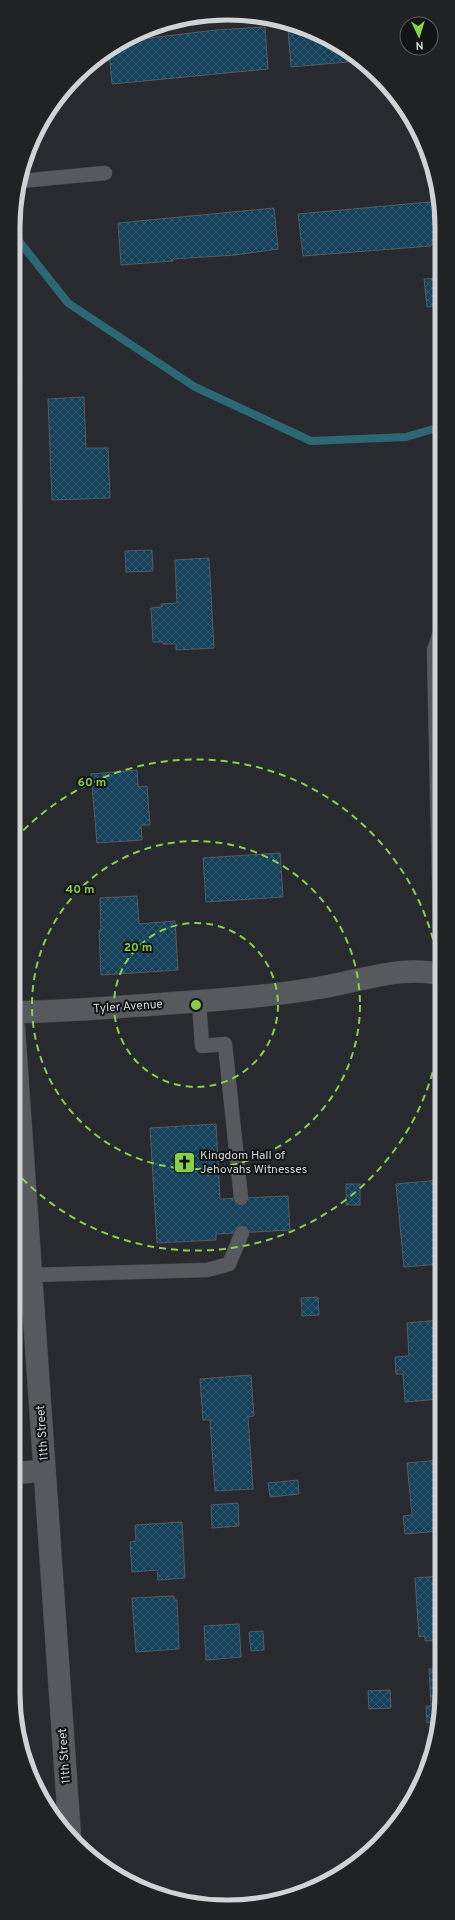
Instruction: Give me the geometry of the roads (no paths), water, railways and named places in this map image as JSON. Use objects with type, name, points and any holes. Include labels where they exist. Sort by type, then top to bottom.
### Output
[{"type":"street","name":"Tyler Avenue","points":[[20,1012],[52,1012],[242,997],[319,988],[389,973],[435,973]]},
{"type":"street","name":"11th Street","points":[[20,1115],[69,1827]]},
{"type":"street","points":[[20,1473],[44,1471]]},
{"type":"lane","points":[[25,181],[105,173]]},
{"type":"lane","points":[[435,647],[435,696]]},
{"type":"lane","points":[[199,1001],[202,1046],[225,1044],[241,1198]]},
{"type":"lane","points":[[31,1275],[207,1270],[229,1264],[242,1233]]},
{"type":"waterway","points":[[20,242],[68,303],[195,387],[311,441],[406,437],[435,428]]},
{"type":"place","name":"Kingdom Hall of Jehovahs Witnesses","points":[[185,1162]]}]
